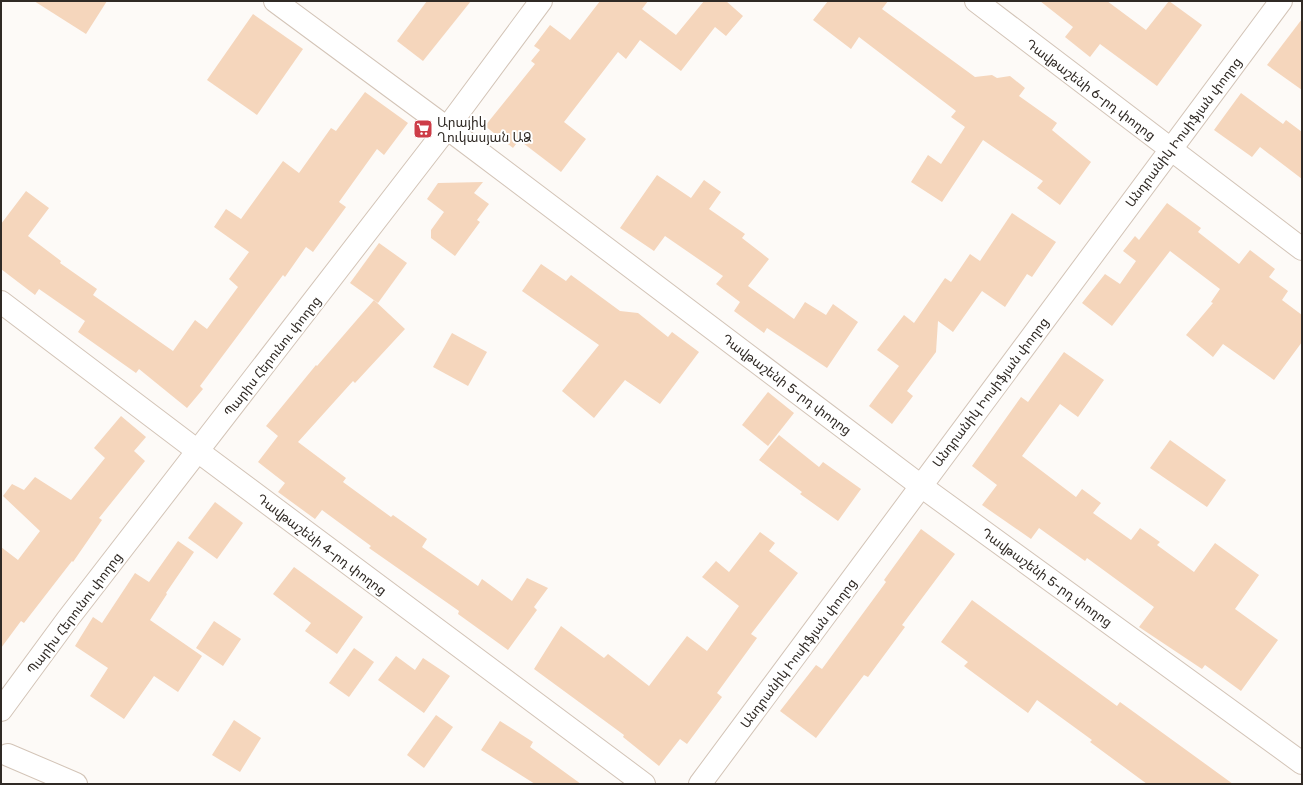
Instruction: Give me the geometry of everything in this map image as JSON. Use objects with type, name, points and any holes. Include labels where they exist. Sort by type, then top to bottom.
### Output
[{"type":"street","name":"Դավթաշենի 5-րդ փողոց","points":[[275,1],[447,128],[922,486],[1302,763]]},
{"type":"street","name":"Պարիս Հերունու փողոց","points":[[1,710],[67,620],[199,452],[447,128],[541,1]]},
{"type":"street","name":"Դավթաշենի 6-րդ փողոց","points":[[976,1],[1302,249]]},
{"type":"street","name":"Անդրանիկ Իոսիֆյան փողոց","points":[[700,784],[1281,1]]},
{"type":"street","name":"Դավթաշենի 4-րդ փողոց","points":[[1,302],[199,452],[644,784]]},
{"type":"street","points":[[4,753],[52,784]]},
{"type":"street","points":[[4,753],[76,784]]},
{"type":"building","points":[[34,1],[107,1],[86,34]]},
{"type":"building","points":[[427,1],[471,1],[423,61],[397,41]]},
{"type":"building","points":[[600,1],[648,1],[642,9],[676,35],[704,1],[726,1],[743,16],[726,36],[715,27],[681,71],[640,40],[626,59],[618,52],[564,122],[586,139],[561,172],[519,140],[513,148],[485,126],[535,64],[531,61],[540,50],[534,46],[550,25],[570,40]]},
{"type":"building","points":[[828,1],[888,1],[882,9],[975,77],[992,75],[997,78],[1010,76],[1025,88],[1019,96],[1057,123],[1052,130],[1091,162],[1060,205],[1037,188],[1043,181],[983,140],[942,202],[911,182],[928,155],[941,164],[965,127],[951,117],[956,111],[859,37],[851,49],[813,20]]},
{"type":"building","points":[[1040,1],[1107,1],[1146,30],[1169,1],[1202,25],[1157,86],[1100,44],[1090,57],[1065,37],[1073,27]]},
{"type":"building","points":[[253,14],[303,49],[257,115],[207,80]]},
{"type":"building","points":[[1302,19],[1302,90],[1267,65]]},
{"type":"building","points":[[365,92],[408,123],[384,155],[377,149],[339,202],[346,207],[313,252],[306,247],[285,277],[283,275],[200,386],[203,389],[187,408],[139,369],[136,373],[78,332],[85,321],[39,289],[35,295],[1,269],[1,224],[26,191],[49,208],[28,236],[61,261],[60,263],[97,289],[93,295],[173,351],[195,320],[207,329],[238,287],[229,279],[249,252],[214,227],[226,209],[241,219],[283,161],[299,173],[331,128],[336,131]]},
{"type":"building","points":[[1241,93],[1283,124],[1286,120],[1302,132],[1302,179],[1260,147],[1252,157],[1214,130]]},
{"type":"building","points":[[657,175],[691,198],[704,180],[721,192],[709,209],[745,234],[742,238],[769,259],[748,286],[794,319],[805,302],[826,315],[833,304],[858,322],[827,368],[767,328],[764,333],[734,311],[740,302],[716,284],[723,276],[665,236],[654,251],[620,228]]},
{"type":"building","points":[[483,182],[474,193],[489,204],[477,220],[480,222],[455,256],[431,238],[431,230],[444,212],[427,199],[438,183]]},
{"type":"building","points":[[1167,203],[1201,228],[1198,232],[1239,264],[1250,250],[1275,269],[1269,277],[1288,291],[1282,300],[1302,315],[1302,342],[1274,380],[1223,344],[1213,357],[1186,335],[1213,303],[1211,302],[1220,289],[1170,251],[1112,326],[1082,303],[1105,274],[1120,284],[1136,261],[1123,251],[1135,236],[1139,240]]},
{"type":"building","points":[[1012,213],[1056,242],[1032,277],[1027,274],[1005,307],[982,291],[953,332],[938,321],[936,352],[907,391],[913,396],[892,424],[869,406],[899,366],[877,350],[904,315],[914,323],[945,278],[951,282],[970,254],[980,261]]},
{"type":"building","points":[[379,243],[407,263],[378,303],[350,283]]},
{"type":"building","points":[[541,264],[566,281],[571,275],[620,311],[638,313],[668,337],[672,332],[699,352],[660,404],[625,380],[594,418],[562,391],[599,345],[522,291]]},
{"type":"building","points":[[374,300],[405,329],[355,383],[353,381],[298,442],[346,478],[343,482],[391,517],[393,515],[427,539],[422,547],[478,586],[482,579],[512,601],[527,578],[548,588],[534,607],[537,610],[508,650],[458,614],[459,611],[369,548],[371,546],[322,510],[315,519],[278,492],[285,483],[258,462],[278,436],[266,426],[316,365],[317,366]]},
{"type":"building","points":[[452,333],[487,352],[468,386],[433,367]]},
{"type":"building","points":[[1064,352],[1104,380],[1078,417],[1060,404],[1022,456],[1076,497],[1082,489],[1101,503],[1093,513],[1131,540],[1140,528],[1160,542],[1157,545],[1194,572],[1215,543],[1259,575],[1235,609],[1278,640],[1241,691],[1205,665],[1202,669],[1139,627],[1154,607],[1087,558],[1085,561],[1039,528],[1031,539],[982,505],[997,485],[972,466],[1021,397],[1028,402]]},
{"type":"building","points":[[768,392],[794,413],[768,446],[742,425]]},
{"type":"building","points":[[121,416],[146,437],[134,451],[145,461],[99,518],[102,520],[73,562],[72,561],[24,623],[21,621],[1,648],[1,547],[18,560],[40,531],[3,496],[12,484],[24,490],[35,477],[71,500],[105,458],[94,448]]},
{"type":"building","points":[[779,435],[819,467],[823,462],[861,489],[838,521],[800,494],[802,492],[759,460]]},
{"type":"building","points":[[1170,440],[1226,480],[1207,507],[1150,468]]},
{"type":"building","points":[[215,502],[243,523],[217,559],[188,538]]},
{"type":"building","points":[[921,529],[955,554],[902,625],[905,627],[868,677],[864,675],[816,738],[780,711],[816,665],[822,669],[886,582],[884,580]]},
{"type":"building","points":[[760,532],[775,543],[769,551],[798,573],[751,634],[757,638],[717,693],[722,697],[687,744],[680,739],[659,766],[623,737],[624,735],[534,669],[561,626],[604,658],[608,654],[649,686],[687,636],[707,651],[739,606],[702,577],[716,561],[729,572]]},
{"type":"building","points":[[178,541],[194,552],[166,593],[167,594],[150,620],[202,656],[178,692],[154,676],[124,719],[90,696],[108,668],[75,646],[93,617],[102,623],[135,573],[149,582]]},
{"type":"building","points":[[294,567],[363,617],[337,654],[305,631],[311,623],[273,594]]},
{"type":"building","points":[[972,600],[1117,706],[1120,702],[1233,784],[1147,784],[1090,742],[1092,740],[1037,700],[1028,713],[964,666],[968,662],[941,642]]},
{"type":"building","points":[[214,621],[241,639],[223,666],[196,648]]},
{"type":"building","points":[[354,648],[374,662],[349,697],[329,683]]},
{"type":"building","points":[[396,656],[415,670],[423,658],[450,676],[424,713],[378,680]]},
{"type":"building","points":[[436,715],[453,727],[424,768],[407,755]]},
{"type":"building","points":[[234,720],[261,738],[240,772],[212,755]]},
{"type":"building","points":[[500,721],[533,742],[530,747],[581,784],[535,784],[481,750]]},
{"type":"place","name":"Արայիկ Ղուկասյան ԱՁ","points":[[423,129]]}]
